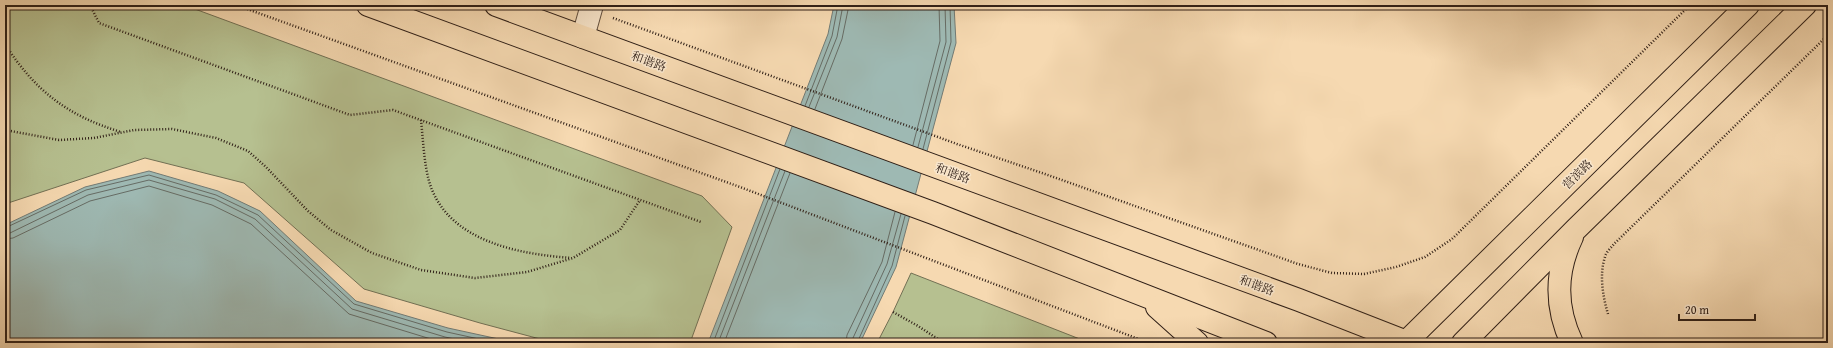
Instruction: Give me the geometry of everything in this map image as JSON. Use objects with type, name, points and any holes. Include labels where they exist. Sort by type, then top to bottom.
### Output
[{"type":"main road","points":[[368,5],[933,213],[1266,343]]},
{"type":"main road","name":"和谐路","points":[[496,5],[1292,298],[1407,343]]},
{"type":"main road","name":"营滨路","points":[[1407,343],[1748,5]]},
{"type":"main road","points":[[1462,343],[1805,5]]},
{"type":"main road","points":[[1572,343],[1566,330],[1559,305],[1560,273],[1566,248],[1576,229]]},
{"type":"main road","points":[[1143,296],[1197,343]]},
{"type":"lane","points":[[583,37],[591,7]]},
{"type":"path","points":[[90,5],[99,23],[350,115],[393,110],[701,222]]},
{"type":"path","points":[[236,5],[740,187],[1149,343]]},
{"type":"path","points":[[591,7],[957,144],[1053,176],[1298,264],[1332,273],[1364,274],[1396,267],[1425,257],[1452,239],[1690,5]]},
{"type":"path","points":[[1608,314],[1604,300],[1602,281],[1605,256],[1614,244],[1828,35]]},
{"type":"path","points":[[5,44],[16,62],[38,86],[64,108],[96,124],[122,132]]},
{"type":"path","points":[[421,120],[429,182],[440,205],[463,229],[499,246],[540,256],[573,258]]},
{"type":"path","points":[[5,130],[59,140],[94,138],[122,132],[172,129],[216,138],[248,151],[266,167],[308,211],[331,230],[372,253],[421,270],[475,278],[527,272],[573,258],[620,230],[640,200]]},
{"type":"path","points":[[893,312],[944,343]]},
{"type":"green space","points":[[5,5],[184,5],[702,196],[732,227],[690,343],[555,343],[364,289],[244,183],[145,158],[5,204]]},
{"type":"green space","points":[[911,273],[1090,343],[877,343]]},
{"type":"water","points":[[834,5],[954,5],[956,43],[896,267],[860,343],[708,343],[828,34]]},
{"type":"water","points":[[149,171],[218,191],[260,211],[356,301],[448,328],[517,343],[5,343],[5,225],[85,187]]}]
